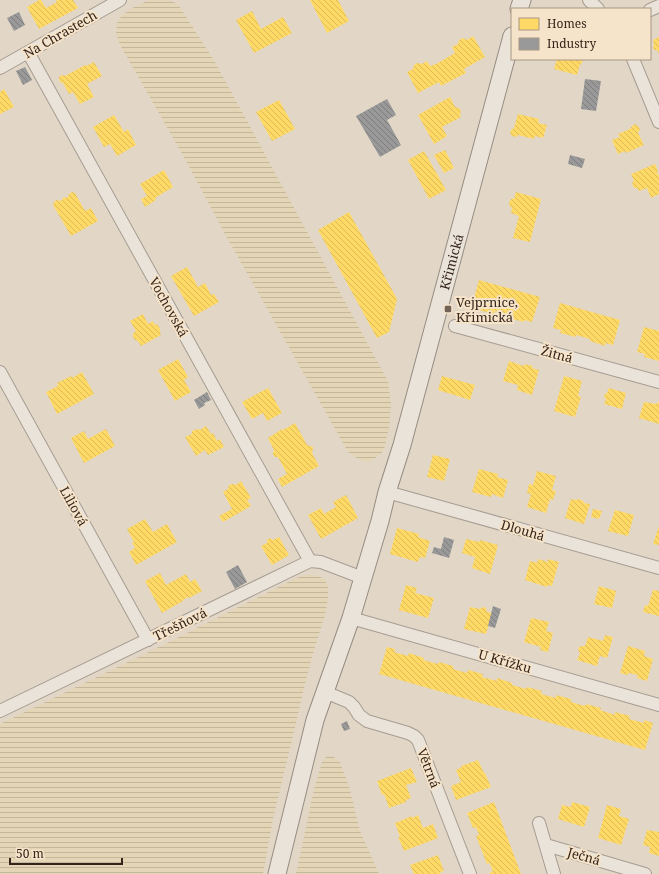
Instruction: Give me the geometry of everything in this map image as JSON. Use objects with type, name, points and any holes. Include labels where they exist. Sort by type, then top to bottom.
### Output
[{"type":"street","name":"Na Chrastech","points":[[0,68],[120,0]]},
{"type":"street","points":[[589,0],[597,8]]},
{"type":"street","name":"Křimická","points":[[277,874],[315,720],[351,618],[402,445],[511,40]]},
{"type":"street","name":"Vochovská","points":[[28,52],[310,561]]},
{"type":"street","points":[[633,60],[659,122]]},
{"type":"street","name":"Žitná","points":[[455,326],[659,382]]},
{"type":"street","name":"Liliová","points":[[0,372],[148,640]]},
{"type":"street","name":"Dlouhá","points":[[387,492],[659,568]]},
{"type":"street","points":[[310,561],[321,562],[362,578]]},
{"type":"street","name":"Třešňová","points":[[0,711],[310,561]]},
{"type":"street","name":"U Křížku","points":[[351,618],[659,705]]},
{"type":"street","name":"Větrná","points":[[325,692],[349,702],[367,721],[408,733],[418,740],[470,874]]},
{"type":"street","name":"Ječná","points":[[539,823],[554,874]]},
{"type":"street","name":"Ječná","points":[[546,845],[645,874]]},
{"type":"shaded area","points":[[149,0],[169,0],[178,4],[215,62],[388,381],[391,405],[389,428],[384,449],[381,454],[369,462],[360,460],[348,452],[120,45],[116,33],[117,23],[122,15]]},
{"type":"shaded area","points":[[305,575],[314,575],[325,579],[328,588],[328,599],[325,615],[305,684],[273,819],[263,874],[0,874],[0,724],[163,645],[296,578]]},
{"type":"shaded area","points":[[327,756],[332,756],[339,760],[349,786],[360,831],[379,874],[296,874],[314,789],[322,762]]},
{"type":"building: Homes","points":[[41,0],[46,8],[57,2],[56,0],[73,0],[78,8],[39,29],[27,7]]},
{"type":"building: Homes","points":[[310,0],[338,0],[349,21],[327,33]]},
{"type":"building: Homes","points":[[252,11],[261,29],[283,17],[292,33],[254,53],[236,20]]},
{"type":"building: Homes","points":[[473,36],[485,57],[464,69],[466,73],[441,86],[439,82],[418,93],[407,72],[413,69],[414,65],[417,63],[422,64],[427,61],[430,66],[436,64],[455,53],[452,47],[458,44],[459,40],[463,38],[467,40]]},
{"type":"building: Homes","points":[[659,37],[659,54],[657,50],[654,50],[653,40]]},
{"type":"building: Homes","points":[[557,60],[583,60],[577,75],[554,69]]},
{"type":"building: Homes","points":[[94,62],[102,76],[87,84],[94,97],[80,104],[73,92],[69,94],[63,83],[60,82],[59,77],[62,75],[65,76],[85,65],[86,66]]},
{"type":"building: Homes","points":[[4,89],[14,107],[0,114],[0,92]]},
{"type":"building: Homes","points":[[450,97],[455,107],[459,108],[461,111],[461,117],[442,127],[447,136],[434,144],[418,115]]},
{"type":"building: Homes","points":[[279,100],[295,129],[272,141],[256,112]]},
{"type":"building: Homes","points":[[518,114],[539,119],[538,123],[547,125],[543,138],[535,136],[534,139],[518,135],[516,137],[512,136],[510,133],[514,128]]},
{"type":"building: Homes","points":[[114,115],[124,132],[128,129],[136,145],[117,156],[110,144],[104,147],[93,127]]},
{"type":"building: Homes","points":[[635,124],[640,129],[638,133],[644,145],[626,153],[625,151],[618,154],[612,140],[620,137],[618,134],[630,129]]},
{"type":"building: Homes","points":[[445,150],[454,168],[444,173],[434,155]]},
{"type":"building: Homes","points":[[424,151],[446,190],[429,199],[408,160]]},
{"type":"building: Homes","points":[[655,164],[658,175],[659,174],[659,194],[651,198],[647,188],[639,191],[637,188],[634,188],[632,183],[634,181],[631,174]]},
{"type":"building: Homes","points":[[164,170],[173,187],[155,198],[156,200],[145,207],[141,199],[147,196],[140,184]]},
{"type":"building: Homes","points":[[72,192],[75,193],[85,211],[91,208],[98,221],[71,236],[53,205],[54,202],[57,200],[60,201],[64,197],[68,197]]},
{"type":"building: Homes","points":[[516,192],[541,199],[530,242],[513,238],[519,216],[511,213],[512,207],[510,207],[509,203],[510,200],[513,198],[514,199]]},
{"type":"building: Homes","points":[[349,212],[397,299],[389,332],[377,338],[318,230]]},
{"type":"building: Homes","points":[[187,267],[198,287],[205,283],[211,295],[214,294],[219,302],[194,316],[171,276]]},
{"type":"building: Homes","points":[[479,280],[540,297],[532,322],[524,320],[524,322],[509,318],[509,315],[495,311],[494,314],[479,310],[480,307],[472,305]]},
{"type":"building: Homes","points":[[560,303],[620,320],[613,345],[605,343],[605,346],[590,341],[590,339],[560,333],[561,330],[553,328]]},
{"type":"building: Homes","points":[[143,314],[148,324],[153,321],[154,324],[158,325],[161,335],[141,346],[133,337],[133,333],[136,331],[130,321]]},
{"type":"building: Homes","points":[[644,327],[659,331],[659,361],[644,357],[645,354],[637,352]]},
{"type":"building: Homes","points":[[178,359],[188,377],[184,380],[191,392],[175,401],[158,370]]},
{"type":"building: Homes","points":[[509,361],[524,366],[525,364],[533,366],[532,368],[539,370],[532,395],[517,390],[518,385],[503,381]]},
{"type":"building: Homes","points":[[82,372],[94,394],[57,414],[46,392],[58,386],[57,383],[71,376],[72,378]]},
{"type":"building: Homes","points":[[442,376],[475,385],[470,400],[438,390]]},
{"type":"building: Homes","points":[[564,376],[582,381],[578,396],[581,397],[575,417],[554,411]]},
{"type":"building: Homes","points":[[268,388],[282,413],[267,421],[263,413],[252,419],[242,402]]},
{"type":"building: Homes","points":[[609,388],[626,393],[622,409],[604,404],[606,399],[604,397]]},
{"type":"building: Homes","points":[[644,402],[656,404],[659,402],[659,424],[639,418]]},
{"type":"building: Homes","points":[[295,423],[307,445],[313,447],[312,453],[319,466],[282,487],[278,479],[287,474],[278,457],[273,455],[274,450],[268,438]]},
{"type":"building: Homes","points":[[206,426],[211,434],[213,433],[217,441],[220,439],[224,447],[208,455],[205,450],[196,456],[185,437],[192,434],[192,431],[197,429],[200,430]]},
{"type":"building: Homes","points":[[106,429],[115,446],[84,463],[71,438],[84,431],[88,439]]},
{"type":"building: Homes","points":[[433,455],[450,459],[444,481],[427,477]]},
{"type":"building: Homes","points":[[479,469],[498,474],[497,477],[508,480],[503,498],[492,494],[491,497],[472,492]]},
{"type":"building: Homes","points":[[537,471],[556,476],[552,490],[556,491],[553,500],[550,499],[546,513],[527,507],[531,494],[527,493],[529,484],[533,485]]},
{"type":"building: Homes","points":[[241,481],[251,498],[247,500],[251,506],[223,522],[219,516],[232,509],[223,492],[228,489],[229,485],[236,485]]},
{"type":"building: Homes","points":[[346,495],[358,518],[321,539],[308,515],[321,508],[324,514],[336,507],[333,502]]},
{"type":"building: Homes","points":[[571,499],[579,499],[584,503],[590,504],[584,524],[565,518]]},
{"type":"building: Homes","points":[[593,509],[602,511],[599,519],[591,517]]},
{"type":"building: Homes","points":[[615,510],[634,515],[628,536],[608,531]]},
{"type":"building: Homes","points":[[145,519],[153,532],[167,524],[177,542],[136,565],[129,552],[135,548],[132,543],[134,542],[127,529]]},
{"type":"building: Homes","points":[[659,526],[659,545],[653,544]]},
{"type":"building: Homes","points":[[397,528],[419,534],[418,537],[430,541],[425,558],[420,557],[418,562],[390,554]]},
{"type":"building: Homes","points":[[279,537],[289,555],[272,565],[261,546],[267,543],[267,540],[270,538],[273,540]]},
{"type":"building: Homes","points":[[466,539],[479,542],[480,540],[498,545],[490,574],[472,568],[475,557],[462,553]]},
{"type":"building: Homes","points":[[538,559],[548,562],[548,559],[559,562],[552,586],[548,585],[547,587],[525,580],[530,561],[537,563]]},
{"type":"building: Homes","points":[[160,573],[166,585],[186,574],[190,582],[195,579],[202,591],[189,598],[188,597],[162,613],[145,581]]},
{"type":"building: Homes","points":[[406,585],[417,588],[415,593],[434,598],[428,618],[399,610]]},
{"type":"building: Homes","points":[[599,586],[616,591],[612,608],[594,604]]},
{"type":"building: Homes","points":[[653,590],[659,591],[659,616],[643,612],[645,605],[648,606]]},
{"type":"building: Homes","points":[[470,607],[480,609],[483,607],[486,608],[487,612],[492,613],[486,634],[464,629]]},
{"type":"building: Homes","points":[[531,618],[549,622],[546,631],[553,633],[548,652],[540,650],[541,647],[524,642]]},
{"type":"building: Homes","points":[[605,635],[613,637],[607,658],[600,656],[597,666],[577,660],[580,653],[578,650],[579,647],[585,646],[588,637],[603,641]]},
{"type":"building: Homes","points":[[628,646],[645,651],[644,656],[653,659],[647,681],[637,678],[638,675],[620,673]]},
{"type":"building: Homes","points":[[387,647],[395,649],[394,652],[408,656],[409,653],[424,658],[423,660],[453,666],[453,669],[467,673],[468,670],[483,674],[482,677],[497,681],[497,678],[512,683],[512,685],[542,691],[541,694],[556,698],[556,695],[571,699],[571,702],[601,708],[600,710],[615,715],[615,712],[630,716],[629,719],[644,723],[644,720],[653,723],[645,750],[379,674]]},
{"type":"building: Homes","points":[[478,760],[491,787],[456,800],[451,786],[461,782],[456,770],[462,767],[461,766]]},
{"type":"building: Homes","points":[[411,768],[417,782],[406,785],[411,798],[406,800],[406,802],[389,808],[377,781]]},
{"type":"building: Homes","points":[[494,802],[521,874],[490,874],[490,872],[493,871],[490,863],[487,864],[476,836],[479,835],[476,827],[473,828],[467,813]]},
{"type":"building: Homes","points":[[572,802],[590,807],[584,827],[558,819],[562,805],[571,807]]},
{"type":"building: Homes","points":[[607,805],[621,809],[619,816],[629,819],[621,845],[598,838]]},
{"type":"building: Homes","points":[[418,815],[423,828],[433,824],[438,838],[404,851],[398,837],[400,837],[395,823]]},
{"type":"building: Homes","points":[[647,830],[659,832],[659,856],[649,853],[650,847],[643,845]]},
{"type":"building: Homes","points":[[438,855],[444,871],[440,872],[441,874],[414,874],[410,865]]},
{"type":"building: Industry","points":[[19,12],[25,25],[14,31],[7,18]]},
{"type":"building: Industry","points":[[25,67],[32,80],[23,85],[16,71]]},
{"type":"building: Industry","points":[[585,79],[601,81],[596,111],[581,109]]},
{"type":"building: Industry","points":[[387,99],[396,115],[387,120],[401,145],[380,157],[356,116]]},
{"type":"building: Industry","points":[[570,155],[585,159],[582,168],[568,164]]},
{"type":"building: Industry","points":[[207,392],[211,400],[204,403],[205,405],[199,409],[194,400]]},
{"type":"building: Industry","points":[[444,537],[454,540],[449,558],[432,553],[434,547],[441,549]]},
{"type":"building: Industry","points":[[238,565],[247,582],[235,589],[226,572]]},
{"type":"building: Industry","points":[[493,606],[501,609],[495,628],[488,626]]},
{"type":"building: Industry","points":[[347,721],[350,729],[344,731],[341,724]]},
{"type":"place","name":"Vejprnice, Křimická","points":[[448,309]]}]
